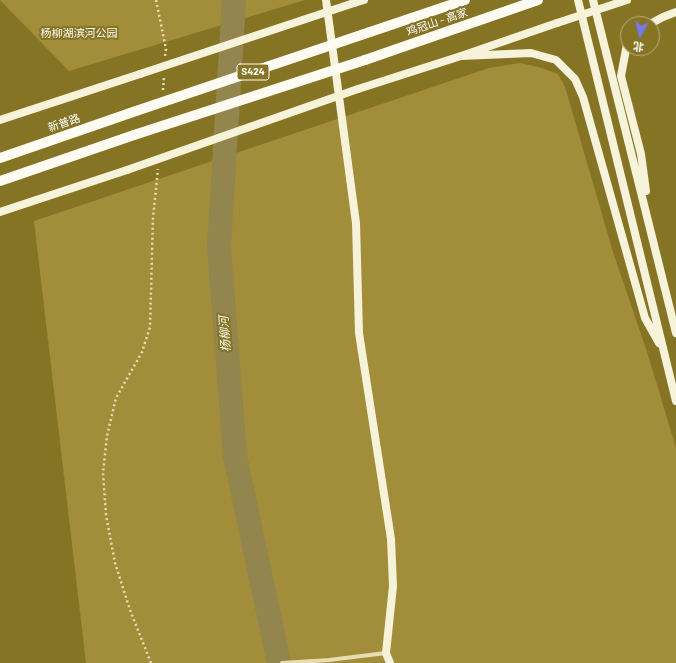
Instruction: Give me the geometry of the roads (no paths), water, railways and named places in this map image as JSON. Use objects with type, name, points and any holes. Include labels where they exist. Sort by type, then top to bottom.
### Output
[{"type":"main road","name":"鸡冠山 - 高家","points":[[136,111],[465,0]]},
{"type":"main road","name":"鸡冠山 - 高家","points":[[0,181],[134,135],[365,60],[538,0]]},
{"type":"main road","name":"新普路","points":[[0,158],[136,111]]},
{"type":"street","points":[[326,0],[356,223],[359,333],[391,538],[393,586],[386,653],[390,663]]},
{"type":"street","points":[[0,120],[364,0]]},
{"type":"street","points":[[578,0],[676,401]]},
{"type":"street","points":[[593,0],[676,333]]},
{"type":"street","points":[[0,212],[127,170],[358,89],[627,0]]},
{"type":"street","points":[[660,19],[676,12]]},
{"type":"street","points":[[461,56],[531,53],[556,60],[575,80],[584,97],[644,318],[664,351]]},
{"type":"street","points":[[624,56],[621,76],[641,154],[650,225]]},
{"type":"street","points":[[282,663],[330,660],[386,653]]},
{"type":"waterway","name":"杨柳河","points":[[234,0],[219,247],[235,456],[279,663]]},
{"type":"park label","name":"杨柳湖滨河公园","points":[[79,33]]}]
